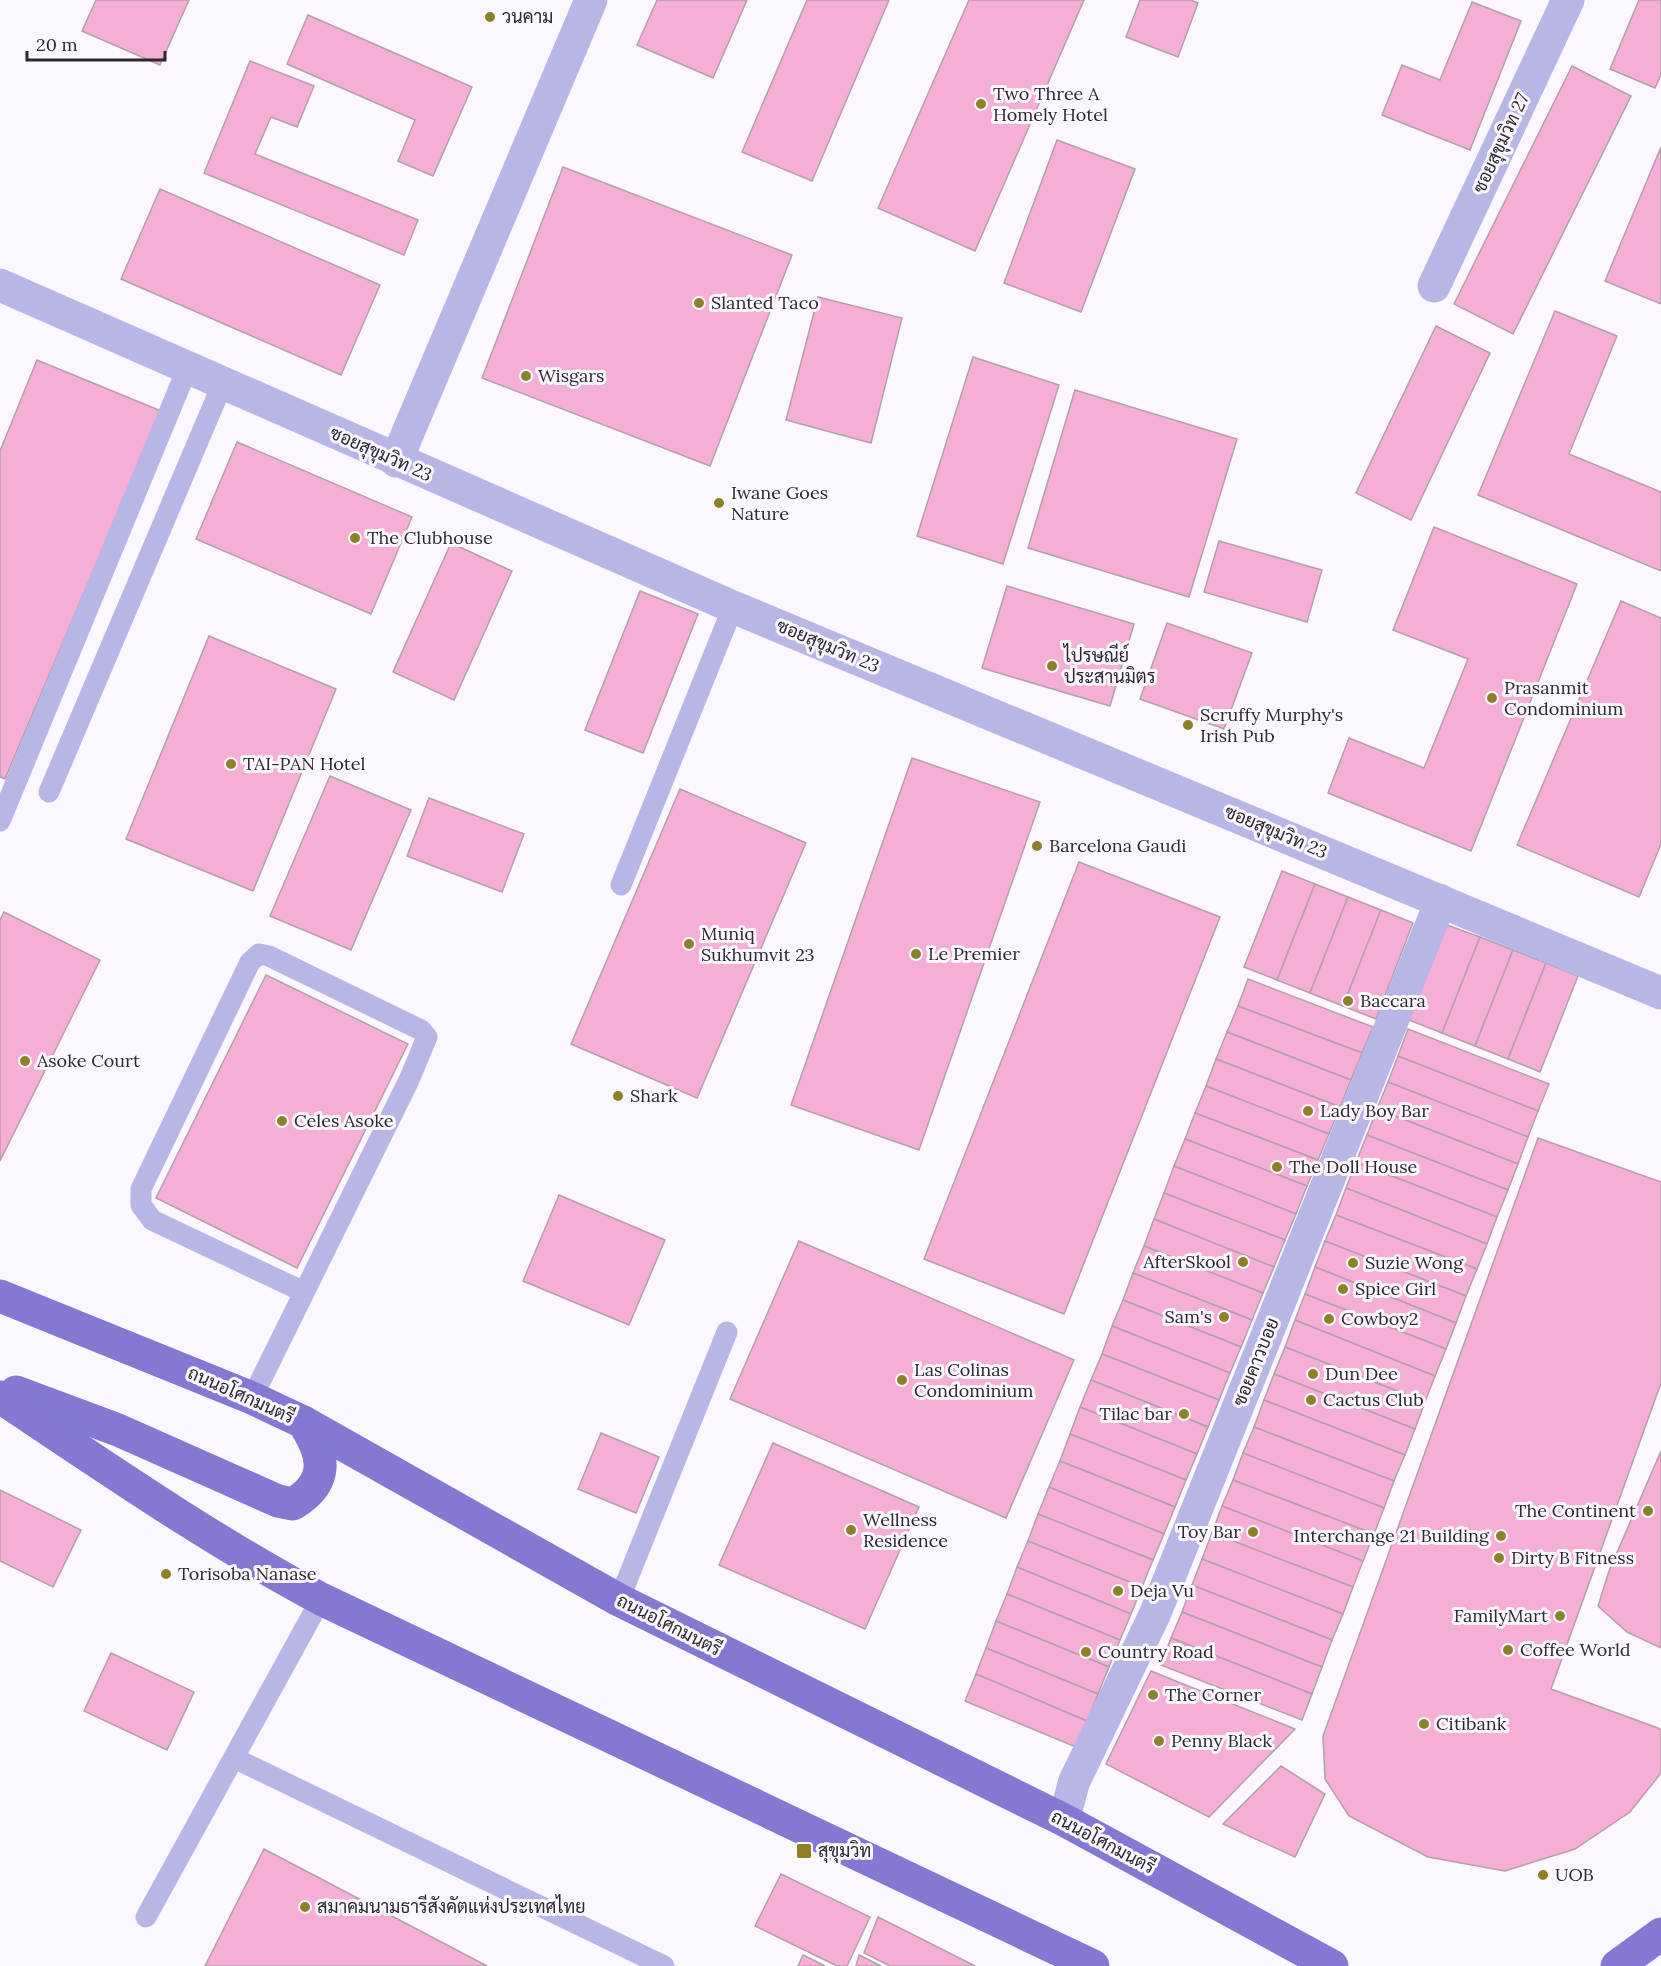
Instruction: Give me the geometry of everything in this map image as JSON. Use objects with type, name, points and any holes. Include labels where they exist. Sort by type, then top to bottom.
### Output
[{"type":"main road","name":"ถนนอโศกมนตรี","points":[[0,1296],[252,1398],[303,1422],[619,1600],[1064,1820],[1332,1966]]},
{"type":"main road","points":[[0,1386],[118,1430],[278,1501],[293,1504],[307,1496],[318,1481],[321,1463],[318,1444],[303,1422]]},
{"type":"main road","points":[[0,1396],[231,1547],[321,1599],[559,1710],[1093,1966]]},
{"type":"main road","points":[[1617,1966],[1661,1934]]},
{"type":"street","points":[[396,461],[591,0]]},
{"type":"street","name":"ซอยสุขุมวิท 27","points":[[1434,285],[1568,0]]},
{"type":"street","name":"ซอยสุขุมวิท 23","points":[[0,285],[396,461],[734,607],[1661,993]]},
{"type":"street","name":"ซอยคาวบอย","points":[[1064,1820],[1074,1782],[1155,1614],[1441,900]]},
{"type":"lane","points":[[0,821],[187,369]]},
{"type":"lane","points":[[49,792],[222,384]]},
{"type":"lane","points":[[621,885],[734,607]]},
{"type":"lane","points":[[252,1398],[304,1292],[427,1037],[421,1030],[269,956],[259,954],[250,962],[141,1189],[141,1206],[152,1220],[304,1292]]},
{"type":"lane","points":[[619,1600],[727,1332]]},
{"type":"lane","points":[[146,1917],[321,1599]]},
{"type":"lane","points":[[234,1758],[664,1966]]},
{"type":"building","points":[[96,0],[189,0],[160,65],[82,31]]},
{"type":"building","points":[[657,0],[747,0],[713,78],[637,45]]},
{"type":"building","points":[[807,0],[889,0],[812,181],[742,152]]},
{"type":"building","name":"Two Three A Homely Hotel","points":[[969,0],[1084,0],[975,251],[878,208]]},
{"type":"building","points":[[1140,0],[1191,0],[1198,3],[1178,57],[1126,37]]},
{"type":"building","points":[[1639,0],[1661,0],[1661,75],[1655,88],[1610,69]]},
{"type":"building","points":[[1472,2],[1521,21],[1470,150],[1382,115],[1402,65],[1440,80]]},
{"type":"building","points":[[308,15],[472,87],[433,176],[398,161],[415,120],[287,64]]},
{"type":"building","points":[[250,61],[314,86],[297,127],[271,117],[255,154],[418,220],[404,255],[204,173]]},
{"type":"building","points":[[1572,66],[1631,96],[1513,334],[1454,304]]},
{"type":"building","points":[[1057,140],[1135,169],[1081,312],[1004,283]]},
{"type":"building","points":[[1661,147],[1661,304],[1605,281]]},
{"type":"building","points":[[563,167],[792,255],[710,466],[482,378]]},
{"type":"building","points":[[160,189],[380,285],[341,375],[121,279]]},
{"type":"building","points":[[818,297],[902,318],[871,443],[786,420]]},
{"type":"building","points":[[1555,311],[1617,336],[1569,454],[1661,492],[1661,571],[1478,495]]},
{"type":"building","points":[[1436,326],[1490,353],[1411,520],[1356,493]]},
{"type":"building","points":[[973,357],[1059,385],[1003,564],[917,536]]},
{"type":"building","points":[[37,360],[161,411],[5,779],[0,777],[0,451]]},
{"type":"building","points":[[1075,390],[1237,439],[1189,597],[1028,548]]},
{"type":"building","points":[[237,442],[412,517],[371,614],[196,539]]},
{"type":"building","name":"Prasanmit Condominium","points":[[1434,527],[1577,584],[1471,851],[1328,793],[1349,738],[1424,768],[1468,659],[1393,630]]},
{"type":"building","points":[[1219,541],[1322,570],[1307,622],[1204,592]]},
{"type":"building","points":[[451,543],[512,571],[454,700],[393,672]]},
{"type":"building","points":[[1007,586],[1134,624],[1110,706],[982,668]]},
{"type":"building","points":[[640,591],[698,614],[643,753],[585,730]]},
{"type":"building","points":[[1621,601],[1661,618],[1661,844],[1639,897],[1517,845]]},
{"type":"building","points":[[1167,623],[1252,653],[1224,729],[1140,699]]},
{"type":"building","name":"TAI-PAN Hotel","points":[[209,636],[336,689],[253,891],[126,839]]},
{"type":"building","name":"Le Premier","points":[[912,758],[1040,802],[919,1150],[791,1105]]},
{"type":"building","points":[[330,776],[411,810],[351,950],[270,916]]},
{"type":"building","name":"Muniq Sukhumvit 23","points":[[680,789],[806,843],[697,1098],[571,1044]]},
{"type":"building","points":[[429,798],[524,834],[502,892],[407,856]]},
{"type":"building","points":[[1079,862],[1220,917],[1064,1314],[924,1259]]},
{"type":"building","points":[[1282,871],[1315,884],[1277,980],[1244,967]]},
{"type":"building","points":[[1315,884],[1348,897],[1310,993],[1277,980]]},
{"type":"building","points":[[1348,897],[1381,910],[1343,1006],[1310,993]]},
{"type":"building","points":[[1381,910],[1413,923],[1376,1019],[1343,1006]]},
{"type":"building","name":"Asoke Court","points":[[4,912],[100,960],[0,1161],[0,920]]},
{"type":"building","points":[[1447,925],[1480,937],[1442,1033],[1409,1020]]},
{"type":"building","points":[[1480,937],[1513,950],[1475,1046],[1442,1033]]},
{"type":"building","points":[[1513,950],[1546,963],[1508,1059],[1475,1046]]},
{"type":"building","points":[[1546,963],[1578,976],[1540,1072],[1508,1059]]},
{"type":"building","name":"Celes Asoke","points":[[266,975],[408,1044],[297,1268],[156,1198]]},
{"type":"building","points":[[1248,979],[1373,1027],[1362,1053],[1238,1006]]},
{"type":"building","points":[[1238,1006],[1362,1053],[1351,1080],[1227,1032]]},
{"type":"building","points":[[1408,1029],[1549,1084],[1538,1111],[1398,1056]]},
{"type":"building","points":[[1227,1032],[1351,1080],[1340,1107],[1216,1059]]},
{"type":"building","points":[[1398,1056],[1538,1111],[1528,1137],[1388,1082]]},
{"type":"building","points":[[1216,1059],[1340,1107],[1329,1134],[1206,1086]]},
{"type":"building","points":[[1388,1082],[1528,1137],[1518,1164],[1377,1109]]},
{"type":"building","points":[[1206,1086],[1329,1134],[1318,1160],[1195,1113]]},
{"type":"building","points":[[1377,1109],[1518,1164],[1508,1190],[1367,1135]]},
{"type":"building","points":[[1195,1113],[1318,1160],[1307,1186],[1185,1139]]},
{"type":"building","points":[[1367,1135],[1508,1190],[1497,1217],[1356,1162]]},
{"type":"building","name":"Interchange 21 Building","points":[[1538,1138],[1661,1182],[1661,1383],[1551,1689],[1661,1730],[1661,1773],[1630,1812],[1575,1849],[1505,1871],[1428,1857],[1349,1816],[1325,1779],[1323,1736]]},
{"type":"building","points":[[1185,1139],[1307,1186],[1296,1214],[1174,1166]]},
{"type":"building","points":[[1356,1162],[1497,1217],[1487,1244],[1346,1188]]},
{"type":"building","points":[[1174,1166],[1296,1214],[1285,1240],[1164,1193]]},
{"type":"building","points":[[1346,1188],[1487,1244],[1477,1269],[1336,1215]]},
{"type":"building","points":[[1164,1193],[1285,1240],[1274,1267],[1154,1219]]},
{"type":"building","points":[[559,1195],[665,1240],[629,1325],[523,1281]]},
{"type":"building","points":[[1336,1215],[1477,1269],[1466,1296],[1325,1241]]},
{"type":"building","points":[[1154,1219],[1274,1267],[1263,1293],[1144,1246]]},
{"type":"building","name":"Las Colinas Condominium","points":[[799,1241],[1074,1360],[1006,1518],[730,1399]]},
{"type":"building","points":[[1325,1241],[1466,1296],[1456,1323],[1315,1267]]},
{"type":"building","points":[[1144,1246],[1263,1293],[1252,1320],[1133,1273]]},
{"type":"building","points":[[1315,1267],[1456,1323],[1446,1349],[1305,1294]]},
{"type":"building","points":[[1133,1273],[1252,1320],[1241,1347],[1123,1300]]},
{"type":"building","points":[[1305,1294],[1446,1349],[1435,1376],[1295,1320]]},
{"type":"building","points":[[1123,1300],[1241,1347],[1230,1373],[1112,1326]]},
{"type":"building","points":[[1295,1320],[1435,1376],[1425,1402],[1285,1347]]},
{"type":"building","points":[[1112,1326],[1230,1373],[1219,1400],[1102,1354]]},
{"type":"building","points":[[1285,1347],[1425,1402],[1415,1429],[1274,1374]]},
{"type":"building","points":[[1102,1354],[1219,1400],[1208,1427],[1091,1380]]},
{"type":"building","points":[[1274,1374],[1415,1429],[1405,1455],[1264,1400]]},
{"type":"building","points":[[1091,1380],[1208,1427],[1197,1454],[1080,1407]]},
{"type":"building","points":[[1264,1400],[1405,1455],[1394,1481],[1254,1427]]},
{"type":"building","points":[[1080,1407],[1197,1454],[1186,1480],[1070,1434]]},
{"type":"building","points":[[1254,1427],[1394,1481],[1384,1508],[1243,1453]]},
{"type":"building","points":[[601,1433],[659,1457],[636,1513],[578,1489]]},
{"type":"building","points":[[1070,1434],[1186,1480],[1175,1507],[1060,1461]]},
{"type":"building","points":[[773,1443],[919,1507],[865,1629],[719,1565]]},
{"type":"building","name":"The Continent","points":[[1661,1451],[1661,1648],[1627,1632],[1598,1606],[1609,1571]]},
{"type":"building","points":[[1243,1453],[1384,1508],[1374,1534],[1233,1480]]},
{"type":"building","points":[[1060,1461],[1175,1507],[1164,1534],[1049,1487]]},
{"type":"building","points":[[1233,1480],[1374,1534],[1363,1561],[1222,1506]]},
{"type":"building","points":[[1049,1487],[1164,1534],[1153,1560],[1038,1514]]},
{"type":"building","points":[[0,1490],[81,1530],[53,1587],[0,1561]]},
{"type":"building","points":[[1222,1506],[1363,1561],[1353,1587],[1212,1533]]},
{"type":"building","points":[[1038,1514],[1153,1560],[1142,1587],[1028,1541]]},
{"type":"building","points":[[1212,1533],[1353,1587],[1343,1614],[1202,1559]]},
{"type":"building","points":[[1028,1541],[1142,1587],[1131,1614],[1017,1567]]},
{"type":"building","points":[[1202,1559],[1343,1614],[1332,1640],[1192,1585]]},
{"type":"building","points":[[1017,1567],[1131,1614],[1120,1640],[1007,1594]]},
{"type":"building","points":[[1192,1585],[1332,1640],[1322,1667],[1182,1612]]},
{"type":"building","points":[[1007,1594],[1120,1640],[1109,1667],[996,1621]]},
{"type":"building","points":[[1182,1612],[1322,1667],[1312,1694],[1171,1638]]},
{"type":"building","points":[[996,1621],[1109,1667],[1098,1694],[986,1648]]},
{"type":"building","points":[[1171,1638],[1312,1694],[1302,1720],[1161,1665]]},
{"type":"building","points":[[986,1648],[1098,1694],[1087,1721],[976,1674]]},
{"type":"building","points":[[111,1653],[194,1692],[167,1750],[84,1711]]},
{"type":"building","points":[[1151,1671],[1295,1729],[1209,1817],[1106,1764]]},
{"type":"building","points":[[976,1674],[1087,1721],[1076,1747],[965,1701]]},
{"type":"building","points":[[1281,1766],[1325,1794],[1295,1857],[1223,1824]]},
{"type":"building","name":"สมาคมนามธารีสังคัตแห่งประเทศไทย","points":[[264,1849],[487,1966],[205,1966]]},
{"type":"building","points":[[781,1874],[870,1917],[847,1966],[837,1966],[755,1926]]},
{"type":"building","points":[[878,1917],[975,1966],[890,1966],[864,1953]]},
{"type":"building","points":[[803,1955],[825,1966],[798,1966]]},
{"type":"building","points":[[859,1955],[881,1966],[856,1966]]},
{"type":"place","name":"วนคาม","points":[[490,17]]},
{"type":"place","name":"Two Three A Homely Hotel","points":[[981,104]]},
{"type":"place","name":"Slanted Taco","points":[[699,303]]},
{"type":"place","name":"Wisgars","points":[[526,376]]},
{"type":"place","name":"Iwane Goes Nature","points":[[719,503]]},
{"type":"place","name":"The Clubhouse","points":[[355,538]]},
{"type":"place","name":"ไปรษณีย์ ประสานมิตร","points":[[1052,666]]},
{"type":"place","name":"Prasanmit Condominium","points":[[1492,698]]},
{"type":"place","name":"Scruffy Murphy's Irish Pub","points":[[1188,725]]},
{"type":"place","name":"TAI-PAN Hotel","points":[[231,764]]},
{"type":"place","name":"Barcelona Gaudi","points":[[1037,846]]},
{"type":"place","name":"Muniq Sukhumvit 23","points":[[689,944]]},
{"type":"place","name":"Le Premier","points":[[916,954]]},
{"type":"place","name":"Baccara","points":[[1348,1001]]},
{"type":"place","name":"Asoke Court","points":[[25,1061]]},
{"type":"place","name":"Shark","points":[[618,1096]]},
{"type":"place","name":"Lady Boy Bar","points":[[1308,1111]]},
{"type":"place","name":"Celes Asoke","points":[[282,1121]]},
{"type":"place","name":"The Doll House","points":[[1277,1167]]},
{"type":"place","name":"AfterSkool","points":[[1243,1262]]},
{"type":"place","name":"Suzie Wong","points":[[1353,1263]]},
{"type":"place","name":"Spice Girl","points":[[1343,1289]]},
{"type":"place","name":"Sam's","points":[[1224,1317]]},
{"type":"place","name":"Cowboy2","points":[[1329,1319]]},
{"type":"place","name":"Dun Dee","points":[[1313,1374]]},
{"type":"place","name":"Las Colinas Condominium","points":[[902,1380]]},
{"type":"place","name":"Cactus Club","points":[[1311,1400]]},
{"type":"place","name":"Tilac bar","points":[[1184,1414]]},
{"type":"place","name":"The Continent","points":[[1648,1511]]},
{"type":"place","name":"Wellness Residence","points":[[851,1530]]},
{"type":"place","name":"Toy Bar","points":[[1253,1532]]},
{"type":"place","name":"Interchange 21 Building","points":[[1501,1536]]},
{"type":"place","name":"Dirty B Fitness","points":[[1499,1558]]},
{"type":"place","name":"Torisoba Nanase","points":[[166,1574]]},
{"type":"place","name":"Deja Vu","points":[[1118,1591]]},
{"type":"place","name":"FamilyMart","points":[[1560,1616]]},
{"type":"place","name":"Coffee World","points":[[1508,1650]]},
{"type":"place","name":"Country Road","points":[[1086,1652]]},
{"type":"place","name":"The Corner","points":[[1153,1695]]},
{"type":"place","name":"Citibank","points":[[1424,1724]]},
{"type":"place","name":"Penny Black","points":[[1159,1741]]},
{"type":"place","name":"สุขุมวิท","points":[[804,1851]]},
{"type":"place","name":"UOB","points":[[1543,1875]]},
{"type":"place","name":"สมาคมนามธารีสังคัตแห่งประเทศไทย","points":[[305,1907]]}]
